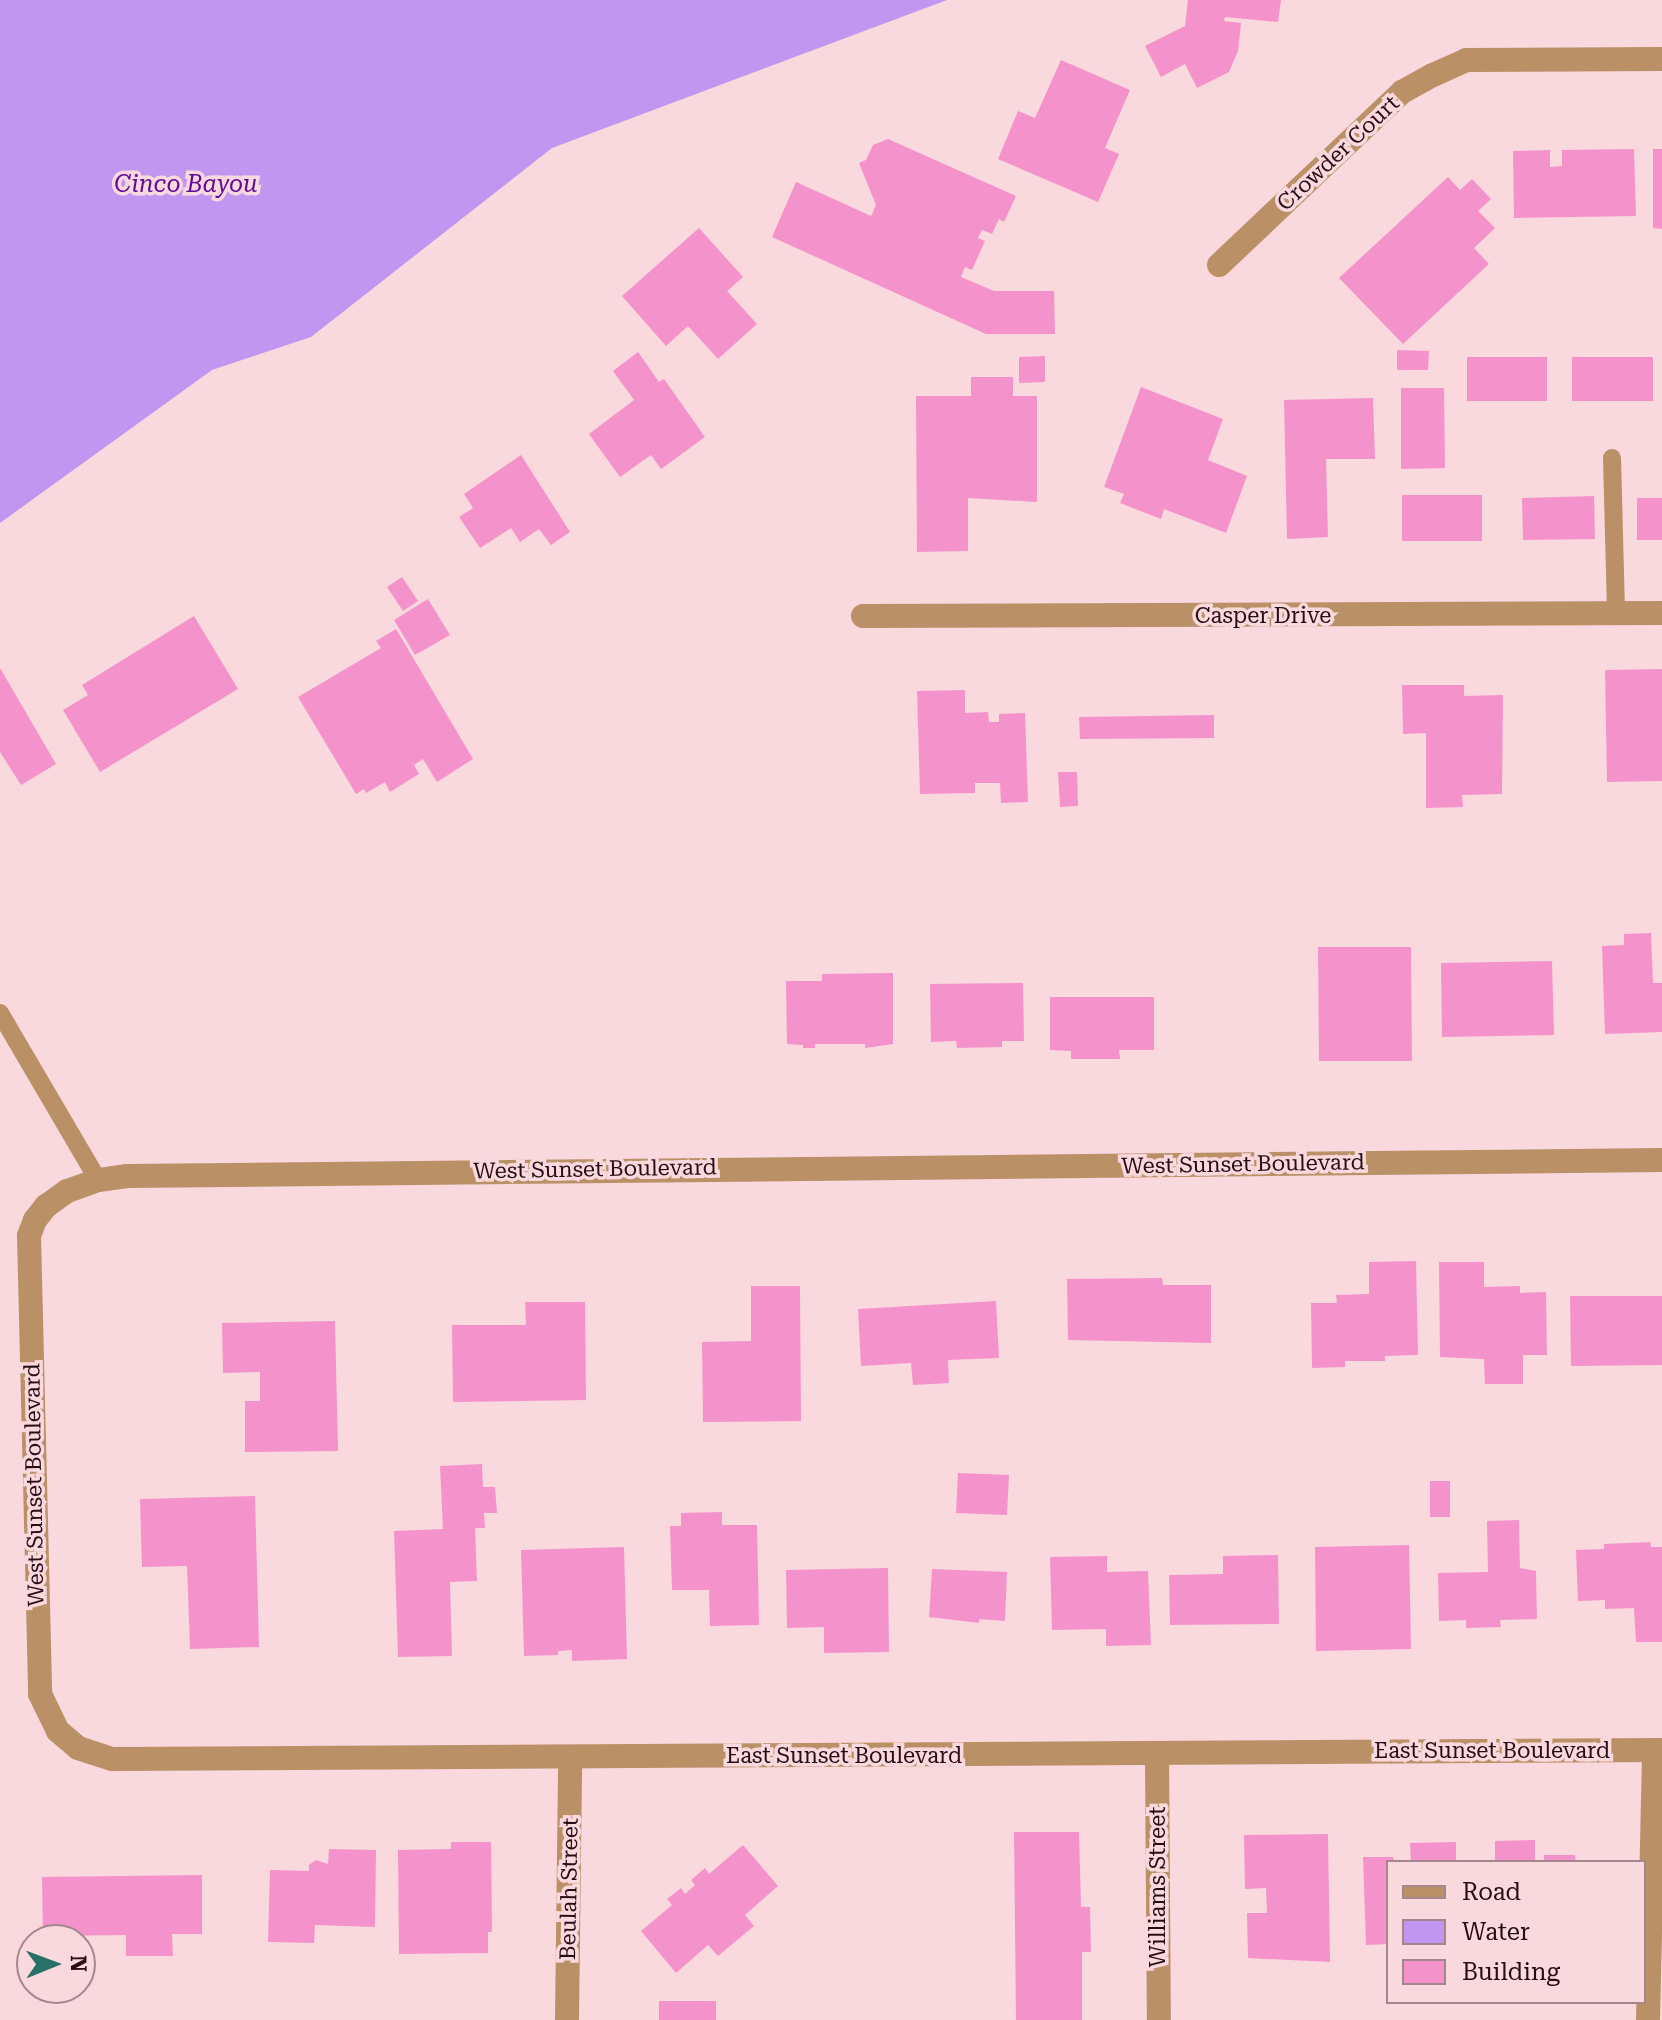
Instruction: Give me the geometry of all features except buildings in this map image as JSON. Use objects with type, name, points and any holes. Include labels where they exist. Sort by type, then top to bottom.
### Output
[{"type":"street","name":"Crowder Court","points":[[1219,265],[1402,92],[1433,75],[1466,60],[1662,59]]},
{"type":"street","name":"Casper Drive","points":[[863,616],[1662,613]]},
{"type":"street","name":"West Sunset Boulevard","points":[[46,1710],[40,1694],[34,1539],[29,1236],[35,1220],[46,1206],[67,1191],[98,1180],[127,1176],[335,1172],[1662,1160]]},
{"type":"street","name":"East Sunset Boulevard","points":[[46,1710],[58,1731],[78,1748],[112,1759],[1658,1750]]},
{"type":"street","points":[[1648,2020],[1658,1750]]},
{"type":"street","name":"Williams Street","points":[[1157,1754],[1159,2020]]},
{"type":"street","name":"Beulah Street","points":[[567,2020],[570,1757]]},
{"type":"lane","points":[[1612,458],[1616,613]]},
{"type":"lane","points":[[0,1013],[6,1034],[98,1180]]},
{"type":"water","name":"Cinco Bayou","points":[[0,0],[947,0],[552,148],[311,337],[212,370],[0,523]]}]
